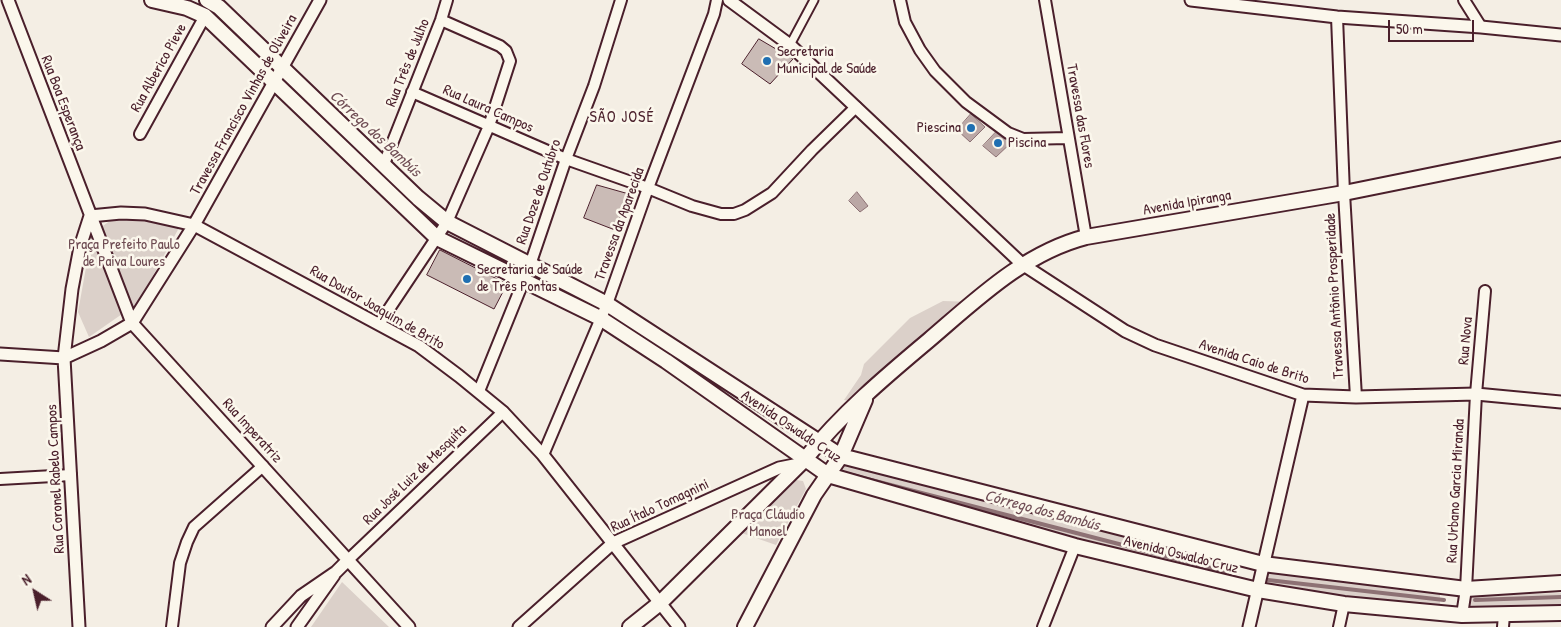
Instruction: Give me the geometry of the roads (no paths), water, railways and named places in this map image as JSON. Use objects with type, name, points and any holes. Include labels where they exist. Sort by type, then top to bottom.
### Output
[{"type":"main road","name":"Avenida Oswaldo Cruz","points":[[152,0],[188,8],[205,16],[437,238],[600,318],[666,361],[802,461],[828,475],[1075,546],[1258,590],[1344,604],[1462,615],[1504,621],[1561,613]]},
{"type":"main road","name":"Avenida Oswaldo Cruz","points":[[207,0],[219,6],[282,69],[418,198],[447,222],[607,304],[841,456],[1263,564],[1466,589],[1561,583]]},
{"type":"main road","name":"Avenida Ipiranga","points":[[630,627],[660,603],[783,472],[802,461],[818,442],[867,394],[974,302],[1022,264],[1046,250],[1086,237],[1344,193],[1561,149]]},
{"type":"main road","name":"Avenida Ipiranga","points":[[745,627],[814,495],[841,456],[867,394]]},
{"type":"street","name":"Rua Boa Esperança","points":[[8,0],[90,216]]},
{"type":"street","name":"Travessa Francisco Vinhas de Oliveira","points":[[194,225],[320,0]]},
{"type":"street","name":"Rua Três de Julho","points":[[384,164],[448,0]]},
{"type":"street","name":"Rua Doze de Outubro","points":[[479,392],[530,265],[566,159],[594,86],[620,0]]},
{"type":"street","name":"Travessa da Aparecida","points":[[543,455],[607,304],[648,188],[711,23],[717,0]]},
{"type":"street","name":"Avenida Caio de Brito","points":[[729,0],[790,45],[1022,264],[1125,332],[1155,345],[1302,395],[1356,397],[1476,394],[1561,402]]},
{"type":"street","points":[[790,45],[814,0]]},
{"type":"street","points":[[900,0],[905,22],[920,50],[935,71],[966,102],[1008,133],[1023,139],[1068,138]]},
{"type":"street","name":"Travessa das Flores","points":[[1045,0],[1086,237]]},
{"type":"street","points":[[1191,0],[1337,17],[1561,35]]},
{"type":"street","points":[[1464,0],[1480,27]]},
{"type":"street","name":"Rua Alberico Pieve","points":[[140,134],[205,16]]},
{"type":"street","name":"Travessa Antônio Prosperidade","points":[[1337,17],[1344,193],[1356,397]]},
{"type":"street","points":[[379,324],[447,222],[489,126],[510,61],[509,56],[500,46],[441,20]]},
{"type":"street","name":"Rua Laura Campos","points":[[412,92],[566,159],[692,206],[721,214],[734,214],[745,210],[772,193],[856,107]]},
{"type":"street","points":[[0,354],[64,358],[102,341],[132,323],[194,225],[145,214],[121,213],[90,216]]},
{"type":"street","points":[[90,216],[132,323]]},
{"type":"street","points":[[64,358],[72,289],[80,247],[90,216]]},
{"type":"street","name":"Rua Doutor Joaquim de Brito","points":[[194,225],[418,346],[504,412],[543,455],[679,627]]},
{"type":"street","name":"Rua Nova","points":[[1476,394],[1485,291]]},
{"type":"street","name":"Rua Imperatriz","points":[[132,323],[409,627]]},
{"type":"street","name":"Rua Coronel Rabelo Campos","points":[[64,358],[79,627]]},
{"type":"street","name":"Rua Urbano Garcia Miranda","points":[[1462,615],[1466,589],[1476,394]]},
{"type":"street","points":[[1249,627],[1302,395]]},
{"type":"street","name":"Rua José Luiz de Mesquita","points":[[348,560],[504,412]]},
{"type":"street","points":[[172,627],[180,563],[194,527],[264,466]]},
{"type":"street","name":"Rua Ítalo Tomagnini","points":[[519,627],[613,543],[783,472]]},
{"type":"street","points":[[0,479],[71,475]]},
{"type":"street","points":[[1043,627],[1075,546]]},
{"type":"street","points":[[297,627],[336,572],[348,560]]},
{"type":"street","points":[[272,627],[301,596],[336,572]]},
{"type":"street","points":[[1339,627],[1344,604]]},
{"type":"waterway","name":"Córrego dos Bambús","points":[[848,474],[1231,573]]},
{"type":"waterway","name":"Córrego dos Bambús","points":[[1268,580],[1444,600]]},
{"type":"waterway","name":"Córrego dos Bambús","points":[[1475,600],[1561,597]]},
{"type":"place","name":"Secretaria Municipal de Saúde","points":[[767,61]]},
{"type":"place","name":"Piescina","points":[[971,128]]},
{"type":"place","name":"Piscina","points":[[998,143]]},
{"type":"place","name":"Secretaria de Saúde de Três Pontas","points":[[467,279]]},
{"type":"district","name":"SÃO JOSÉ","points":[[622,118]]},
{"type":"park label","name":"Praça Prefeito Paulo de Paiva Loures","points":[[124,254]]},
{"type":"park label","name":"Praça Cláudio Manoel","points":[[768,524]]}]
